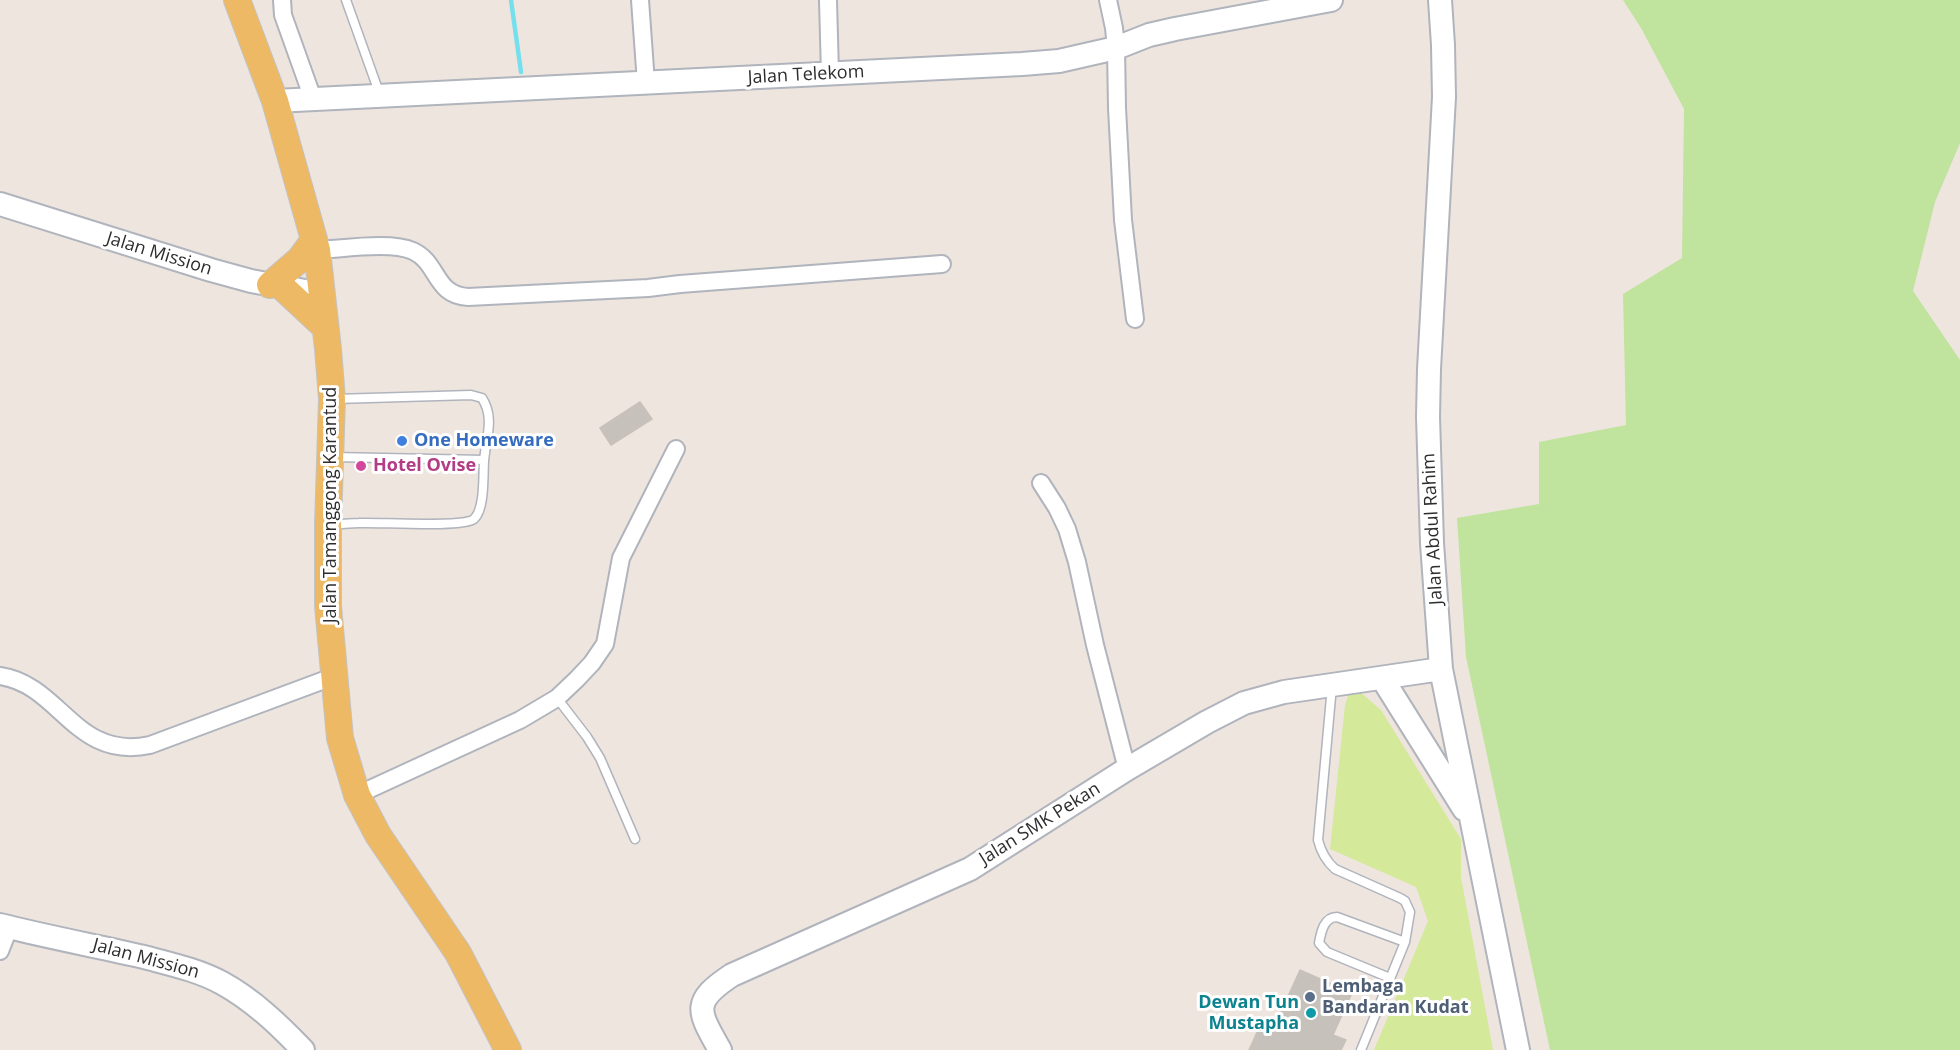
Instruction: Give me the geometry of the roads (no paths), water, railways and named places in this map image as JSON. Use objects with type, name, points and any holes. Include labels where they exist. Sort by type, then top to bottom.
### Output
[{"type":"main road","name":"Jalan Tamanggong Karantud","points":[[237,0],[275,101],[315,245],[326,327],[332,399],[328,606],[340,738],[357,795],[378,835],[458,953],[508,1050]]},
{"type":"main road","points":[[315,245],[276,286],[326,327]]},
{"type":"street","points":[[282,0],[284,15],[314,99]]},
{"type":"street","points":[[640,0],[646,83]]},
{"type":"street","points":[[828,0],[830,74]]},
{"type":"street","points":[[1108,0],[1116,48],[1116,108],[1123,220],[1135,319]]},
{"type":"street","name":"Jalan Telekom","points":[[275,101],[1050,62],[1116,48],[1149,35],[1264,6],[1331,0]]},
{"type":"street","name":"Jalan Abdul Rahim","points":[[1440,0],[1444,97],[1428,417],[1432,543],[1441,669],[1518,1050]]},
{"type":"street","name":"Jalan Mission","points":[[0,204],[211,270],[321,294]]},
{"type":"street","points":[[315,245],[391,246],[412,250],[428,263],[442,286],[457,296],[468,297],[648,288],[942,264]]},
{"type":"street","points":[[357,795],[520,720],[557,698],[577,680],[605,644],[621,558],[676,449]]},
{"type":"street","points":[[1041,483],[1062,519],[1074,551],[1095,645],[1127,769]]},
{"type":"street","name":"Jalan SMK Pekan","points":[[720,1050],[705,1024],[701,1011],[703,1002],[710,991],[725,979],[816,936],[908,898],[970,869],[1127,769],[1207,722],[1244,703],[1273,695],[1441,669]]},
{"type":"street","points":[[0,676],[11,677],[23,682],[95,739],[107,745],[136,748],[150,745],[336,676]]},
{"type":"street","points":[[1382,678],[1471,820]]},
{"type":"street","points":[[0,951],[5,926]]},
{"type":"street","name":"Jalan Mission","points":[[5,926],[173,964],[208,976],[241,995],[262,1011],[303,1050]]},
{"type":"lane","points":[[346,0],[381,96]]},
{"type":"lane","points":[[328,525],[449,524],[469,522],[475,518],[479,511],[482,494],[490,416],[482,398],[471,395],[332,399]]},
{"type":"lane","points":[[331,457],[484,460]]},
{"type":"lane","points":[[1332,685],[1318,840],[1320,848],[1328,863],[1335,869],[1405,901],[1410,912],[1405,942],[1361,1050]]},
{"type":"lane","points":[[557,698],[600,758],[635,839]]},
{"type":"lane","points":[[1390,978],[1327,952],[1319,943],[1321,931],[1327,921],[1332,917],[1337,917],[1405,942]]},
{"type":"waterway","points":[[511,0],[521,72]]},
{"type":"place","name":"One Homeware","points":[[402,441]]},
{"type":"place","name":"Hotel Ovise","points":[[361,466]]},
{"type":"place","name":"Lembaga Bandaran Kudat","points":[[1310,997]]},
{"type":"place","name":"Dewan Tun Mustapha","points":[[1311,1013]]}]
